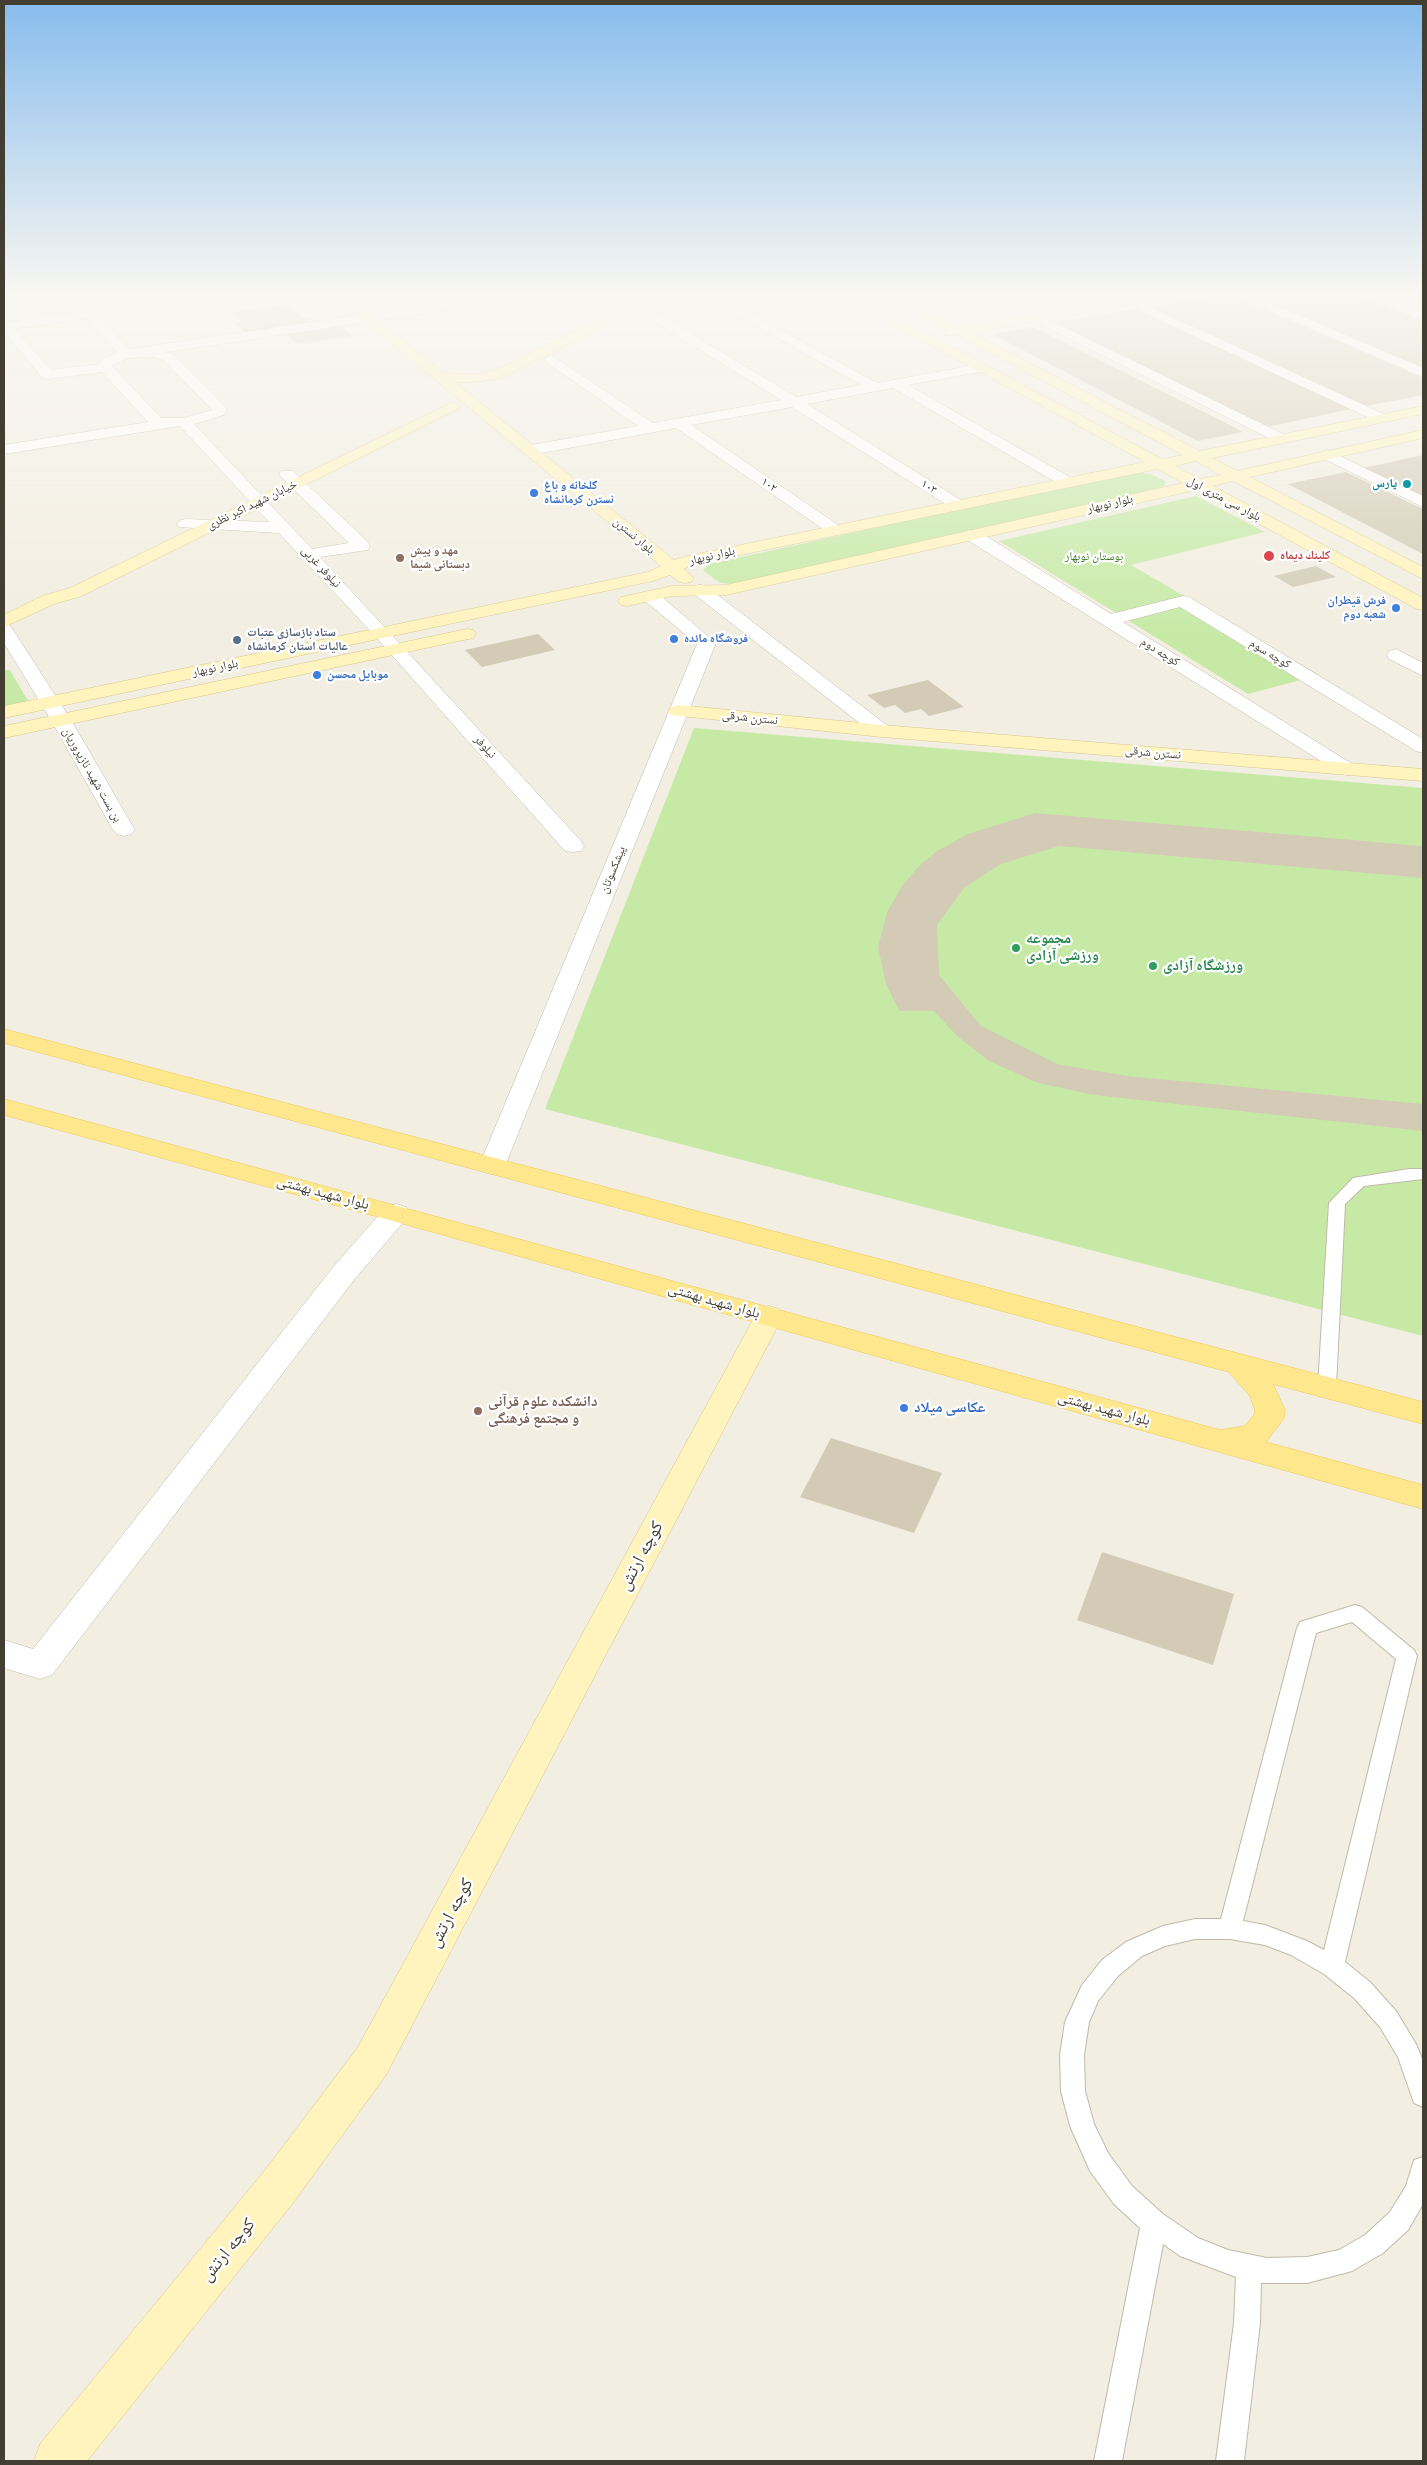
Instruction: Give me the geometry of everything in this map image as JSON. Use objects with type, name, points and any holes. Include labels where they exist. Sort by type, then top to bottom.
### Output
[{"type":"main road","name":"خیابان شهید اکبر نظری","points":[[48,600],[56,587],[184,524],[256,496],[436,408]]},
{"type":"main road","points":[[455,408],[476,425]]},
{"type":"main road","name":"بلوار نسترن","points":[[480,408],[700,590]]},
{"type":"main road","name":"بلوار سی متری اول","points":[[1054,408],[1423,605]]},
{"type":"main road","name":"بلوار سی متری اول","points":[[1106,408],[1423,574]]},
{"type":"main road","name":"بلوار نوبهار","points":[[611,604],[652,586],[672,568],[687,561],[1423,410]]},
{"type":"main road","name":"بلوار نوبهار","points":[[4,712],[381,632],[652,586],[672,591],[726,590],[1423,434]]},
{"type":"main road","name":"خیابان شهید اکبر نظری","points":[[4,622],[48,600],[76,592],[212,525],[256,496]]},
{"type":"main road","name":"بلوار نسترن","points":[[638,564],[652,586]]},
{"type":"main road","name":"بلوار نوبهار","points":[[4,732],[484,631]]},
{"type":"main road","name":"نسترن شرقی","points":[[678,710],[882,731],[1423,775]]},
{"type":"main road","points":[[4,1036],[1423,1413]]},
{"type":"main road","name":"بلوار شهید بهشتی","points":[[4,1107],[396,1213],[1423,1497]]},
{"type":"main road","name":"کوچه ارتش","points":[[57,2461],[281,2184],[372,2061],[769,1316]]},
{"type":"main road","points":[[1219,1440],[1236,1440],[1256,1434],[1270,1418],[1270,1410],[1264,1393],[1250,1374],[1239,1364]]},
{"type":"street","points":[[144,408],[157,422],[167,423]]},
{"type":"street","points":[[4,450],[167,423],[184,422],[208,417],[219,412],[220,408]]},
{"type":"street","points":[[621,408],[650,428]]},
{"type":"street","points":[[531,450],[762,408]]},
{"type":"street","name":"۱۰۳","points":[[804,408],[958,505]]},
{"type":"street","points":[[938,408],[1067,482]]},
{"type":"street","points":[[1218,408],[1282,439]]},
{"type":"street","points":[[1359,408],[1381,418]]},
{"type":"street","name":"نیلوفر غربی","points":[[184,422],[256,496],[396,649]]},
{"type":"street","name":"۱۰۲","points":[[678,424],[836,530]]},
{"type":"street","points":[[1327,455],[1423,502]]},
{"type":"street","points":[[293,478],[362,546],[309,554]]},
{"type":"street","points":[[184,524],[285,528]]},
{"type":"street","name":"کوچه دوم","points":[[972,535],[1348,769]]},
{"type":"street","points":[[652,586],[723,640],[753,633]]},
{"type":"street","points":[[700,590],[753,633],[882,731]]},
{"type":"street","name":"کوچه سوم","points":[[1108,620],[1182,601],[1423,747]]},
{"type":"street","name":"بن بست شهید نازپروریان","points":[[4,629],[61,720],[124,830]]},
{"type":"street","name":"پیشکسوتان","points":[[492,1166],[678,710],[723,640]]},
{"type":"street","name":"نیلوفر","points":[[396,649],[573,846]]},
{"type":"street","points":[[1396,655],[1423,670]]},
{"type":"street","points":[[4,663],[26,664]]},
{"type":"street","points":[[4,1654],[40,1665],[344,1273],[396,1213]]},
{"type":"lane","points":[[1327,1388],[1337,1203],[1359,1182],[1410,1174],[1423,1174]]},
{"type":"lane","points":[[1230,1929],[1307,1628],[1355,1613],[1407,1656],[1332,1966]]},
{"type":"lane","points":[[1423,2095],[1408,2052],[1388,2019],[1362,1990],[1332,1966],[1291,1944],[1265,1935],[1230,1929],[1195,1929],[1163,1936],[1134,1949],[1110,1968],[1090,1993],[1077,2022],[1072,2055],[1073,2091],[1082,2126],[1099,2162],[1123,2195],[1154,2224],[1189,2247],[1228,2263],[1267,2271],[1307,2270],[1342,2262],[1374,2244],[1399,2221],[1417,2191],[1423,2170]]},
{"type":"lane","points":[[1108,2461],[1154,2224]]},
{"type":"lane","points":[[1230,2461],[1247,2323],[1249,2268]]},
{"type":"green space","points":[[1132,472],[1151,474],[1165,481],[1165,485],[1160,488],[734,584],[720,583],[703,570],[709,564]]},
{"type":"green space","name":"بوستان نوبهار","points":[[1196,496],[1265,532],[1131,565],[1319,675],[1248,694],[999,541]]},
{"type":"green space","points":[[4,670],[10,670],[28,701],[4,706]]},
{"type":"green space","name":"مجموعه ورزشی آزادی","points":[[694,728],[1423,788],[1423,1336],[545,1109]]},
{"type":"building","points":[[1135,408],[1196,408],[1243,432],[1198,441]]},
{"type":"building","points":[[1227,408],[1352,409],[1266,427]]},
{"type":"building","points":[[1423,455],[1423,500],[1359,469]]},
{"type":"building","points":[[1346,472],[1423,509],[1423,554],[1288,484]]},
{"type":"building","points":[[1316,566],[1336,577],[1293,587],[1274,576]]},
{"type":"building","points":[[538,634],[555,650],[482,667],[465,650]]},
{"type":"building","points":[[928,680],[964,707],[929,716],[921,709],[905,713],[895,705],[884,708],[867,695]]},
{"type":"building","points":[[1035,813],[1423,846],[1423,878],[1059,846],[1001,864],[965,887],[937,925],[939,975],[981,1026],[1057,1064],[1127,1076],[1423,1104],[1423,1131],[1094,1095],[1038,1083],[989,1061],[957,1036],[934,1011],[899,1011],[886,984],[878,947],[887,912],[902,886],[918,867],[937,851],[968,834]]},
{"type":"building","points":[[831,1438],[942,1473],[914,1533],[800,1497]]},
{"type":"building","points":[[1102,1552],[1234,1594],[1213,1665],[1077,1620]]},
{"type":"place","name":"پارس","points":[[1407,484]]},
{"type":"place","name":"گلخانه و باغ نسترن کرمانشاه","points":[[534,493]]},
{"type":"place","name":"كلينك ديماه","points":[[1269,556]]},
{"type":"place","name":"مهد و پیش دبستانی شیما","points":[[400,558]]},
{"type":"place","name":"فرش قیطران شعبه دوم","points":[[1396,608]]},
{"type":"place","name":"فروشگاه مائده","points":[[674,639]]},
{"type":"place","name":"ستاد بازسازی عتبات عالیات استان کرمانشاه","points":[[237,640]]},
{"type":"place","name":"موبایل محسن","points":[[317,675]]},
{"type":"place","name":"مجموعه ورزشی آزادی","points":[[1016,948]]},
{"type":"place","name":"ورزشگاه آزادی","points":[[1153,966]]},
{"type":"place","name":"عکاسی میلاد","points":[[904,1408]]},
{"type":"place","name":"دانشکده علوم قرآنی و مجتمع فرهنگی","points":[[478,1411]]}]
